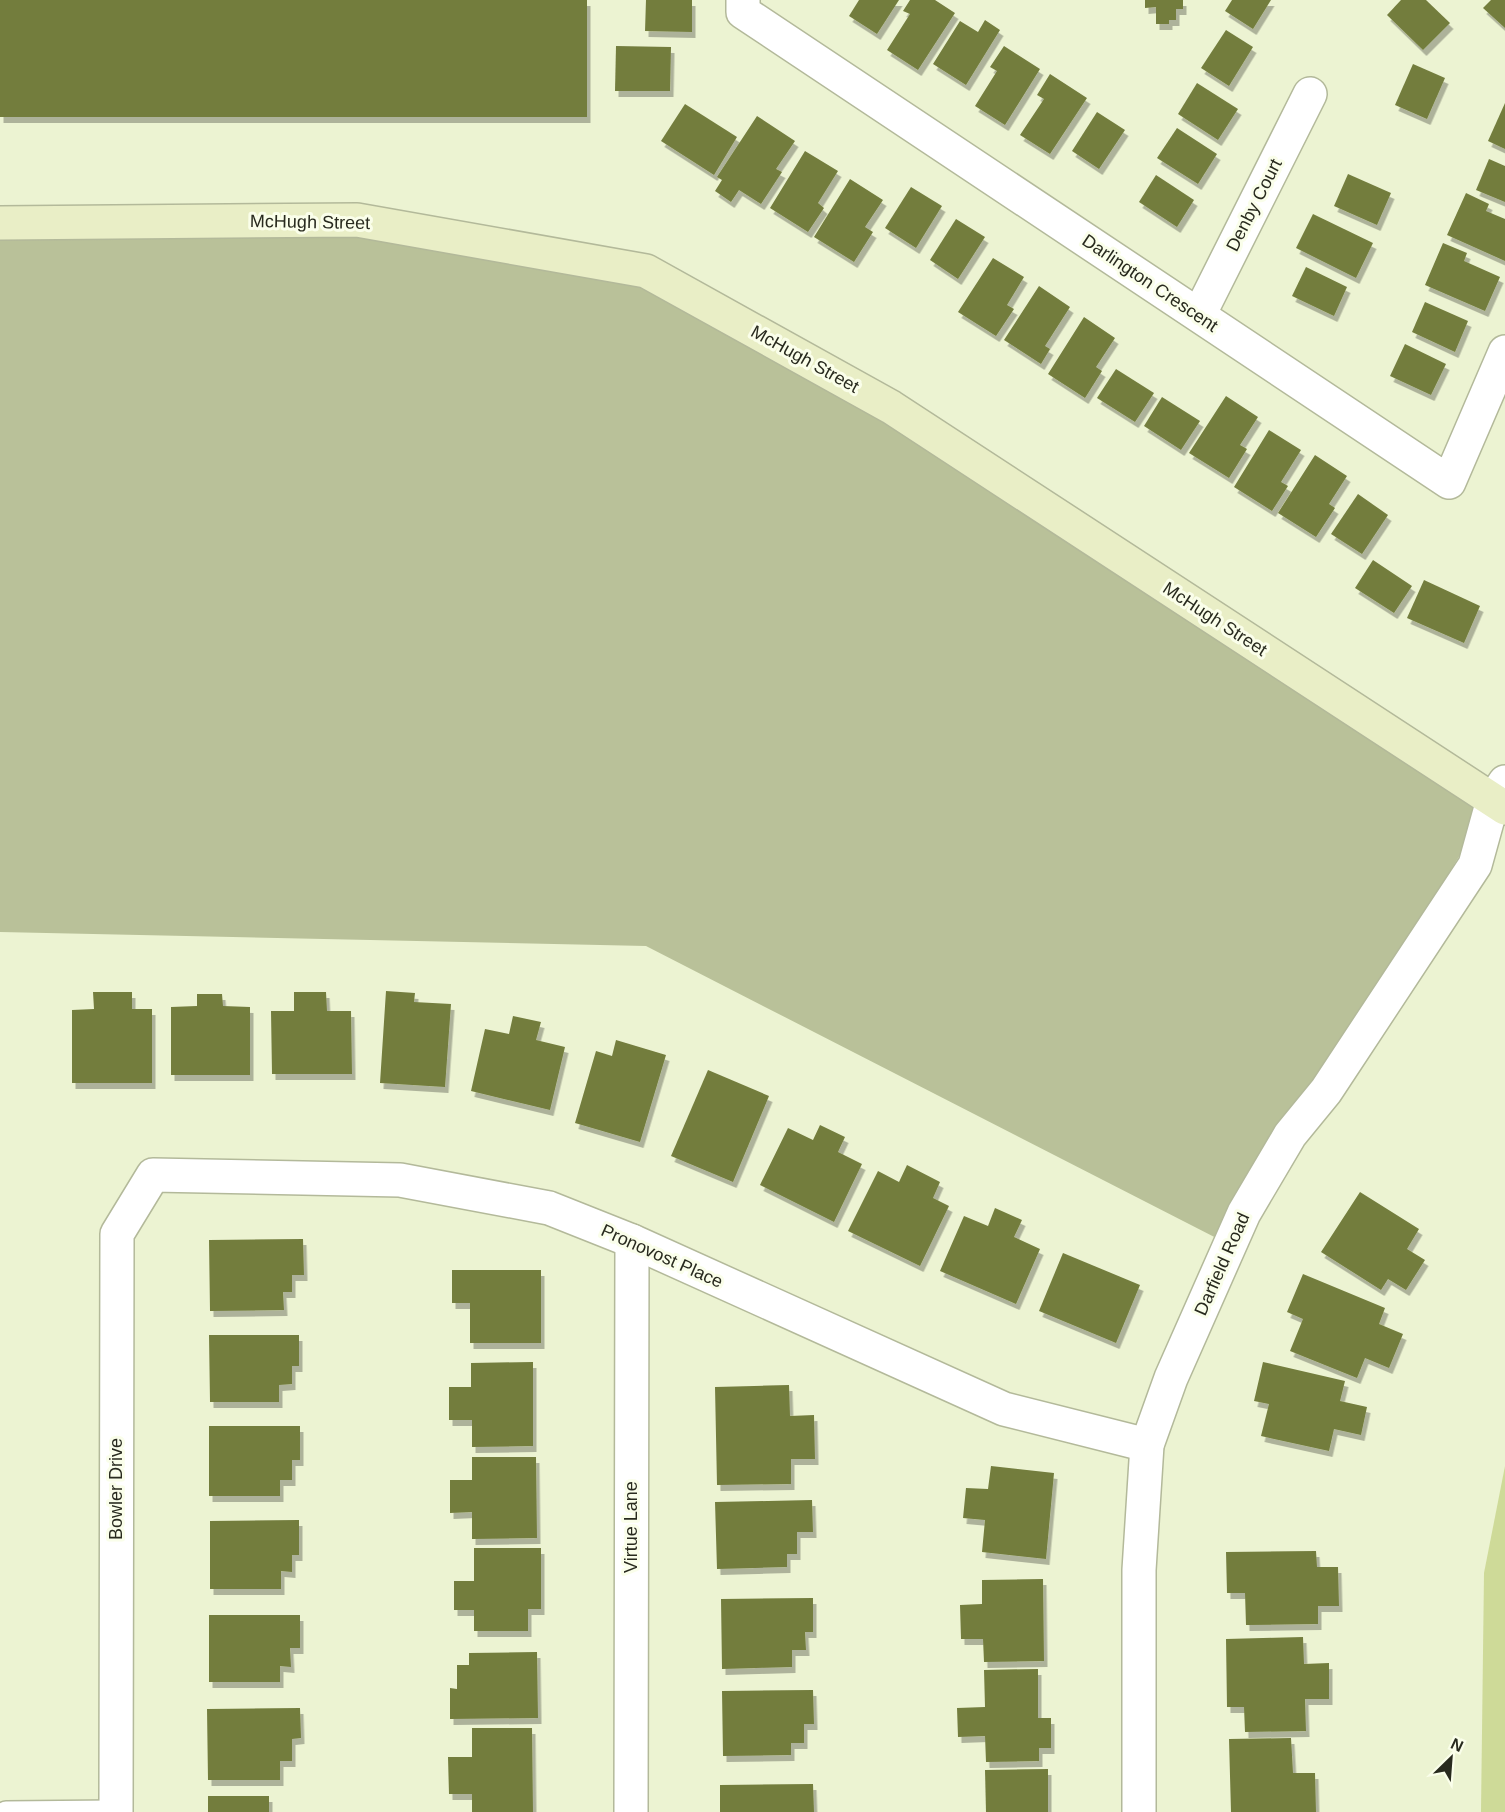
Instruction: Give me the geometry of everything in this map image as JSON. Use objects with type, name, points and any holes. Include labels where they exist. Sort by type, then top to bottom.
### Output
[{"type":"main road","name":"McHugh Street","points":[[0,223],[357,220],[646,271],[891,407],[1501,796]]},
{"type":"street","name":"Darlington Crescent","points":[[743,0],[743,12],[1449,482],[1505,352]]},
{"type":"street","name":"Denby Court","points":[[1199,315],[1310,94]]},
{"type":"street","name":"Darfield Road","points":[[1139,1812],[1139,1570],[1147,1445],[1171,1378],[1244,1213],[1290,1135],[1326,1091],[1475,865],[1501,796]]},
{"type":"street","name":"Pronovost Place","points":[[153,1176],[400,1180],[549,1208],[632,1241],[1004,1409],[1147,1445]]},
{"type":"street","name":"Bowler Drive","points":[[116,1812],[117,1234],[153,1176]]},
{"type":"street","name":"Virtue Lane","points":[[631,1812],[632,1241]]},
{"type":"lane","points":[[6,1812],[116,1812]]},
{"type":"shaded area","points":[[357,220],[646,271],[1493,800],[1244,1213],[1230,1245],[646,946],[0,932],[0,223]]},
{"type":"shaded area","points":[[1505,1466],[1505,1812],[1481,1812],[1484,1573]]},
{"type":"building","points":[[0,0],[587,0],[587,117],[0,117]]},
{"type":"building","points":[[646,0],[692,0],[692,32],[645,31]]},
{"type":"building","points":[[859,0],[899,0],[877,34],[849,16]]},
{"type":"building","points":[[910,0],[935,0],[955,13],[918,70],[887,50],[910,14],[903,11]]},
{"type":"building","points":[[1145,0],[1183,0],[1183,9],[1176,9],[1176,20],[1169,20],[1169,24],[1156,24],[1156,7],[1145,8]]},
{"type":"building","points":[[1232,0],[1271,0],[1253,29],[1225,11]]},
{"type":"building","points":[[1401,0],[1426,0],[1450,23],[1423,50],[1387,15]]},
{"type":"building","points":[[1491,0],[1505,0],[1505,28],[1483,8]]},
{"type":"building","points":[[985,20],[1000,30],[966,85],[933,64],[960,21],[978,32]]},
{"type":"building","points":[[1226,30],[1253,47],[1229,86],[1201,68]]},
{"type":"building","points":[[616,46],[671,47],[670,91],[615,91]]},
{"type":"building","points":[[1004,46],[1040,69],[1005,125],[975,106],[997,71],[990,67]]},
{"type":"building","points":[[1413,64],[1445,78],[1427,119],[1395,105]]},
{"type":"building","points":[[1050,74],[1087,98],[1050,154],[1020,135],[1044,99],[1037,95]]},
{"type":"building","points":[[1197,83],[1238,109],[1218,140],[1178,114]]},
{"type":"building","points":[[1505,103],[1505,149],[1488,141]]},
{"type":"building","points":[[685,104],[737,137],[714,175],[661,141]]},
{"type":"building","points":[[1097,112],[1125,130],[1099,169],[1072,151]]},
{"type":"building","points":[[757,116],[795,141],[776,169],[782,172],[761,204],[739,190],[731,202],[715,191],[722,180],[717,177]]},
{"type":"building","points":[[1177,128],[1217,154],[1198,184],[1157,158]]},
{"type":"building","points":[[805,151],[838,171],[818,203],[824,208],[808,232],[770,208]]},
{"type":"building","points":[[1489,159],[1505,166],[1505,202],[1476,190]]},
{"type":"building","points":[[1348,174],[1391,193],[1377,225],[1334,206]]},
{"type":"building","points":[[1156,175],[1194,200],[1177,227],[1139,202]]},
{"type":"building","points":[[850,179],[883,200],[865,227],[873,232],[854,262],[814,237]]},
{"type":"building","points":[[911,187],[942,206],[916,248],[885,228]]},
{"type":"building","points":[[1466,193],[1489,204],[1486,211],[1505,219],[1505,261],[1447,235]]},
{"type":"building","points":[[1313,214],[1373,243],[1356,278],[1296,248]]},
{"type":"building","points":[[956,219],[985,237],[958,279],[930,260]]},
{"type":"building","points":[[1443,243],[1467,253],[1464,261],[1500,277],[1485,311],[1425,285]]},
{"type":"building","points":[[993,258],[1024,277],[1007,305],[1014,309],[996,336],[958,312]]},
{"type":"building","points":[[1306,267],[1347,287],[1334,316],[1292,296]]},
{"type":"building","points":[[1039,286],[1070,307],[1045,346],[1050,349],[1041,364],[1004,340]]},
{"type":"building","points":[[1425,302],[1468,321],[1455,352],[1412,332]]},
{"type":"building","points":[[1084,317],[1115,338],[1096,367],[1102,371],[1085,398],[1048,374]]},
{"type":"building","points":[[1405,344],[1446,364],[1431,395],[1390,376]]},
{"type":"building","points":[[1116,369],[1154,393],[1135,422],[1097,398]]},
{"type":"building","points":[[1226,396],[1258,417],[1240,445],[1247,449],[1229,478],[1189,453]]},
{"type":"building","points":[[1162,397],[1200,421],[1181,450],[1144,426]]},
{"type":"building","points":[[1269,430],[1301,450],[1281,482],[1288,486],[1272,511],[1234,487]]},
{"type":"building","points":[[1315,455],[1347,476],[1329,504],[1335,508],[1316,537],[1278,513]]},
{"type":"building","points":[[1358,494],[1388,515],[1362,554],[1331,534]]},
{"type":"building","points":[[1373,560],[1412,586],[1394,613],[1355,588]]},
{"type":"building","points":[[1424,580],[1480,606],[1464,643],[1407,618]]},
{"type":"building","points":[[386,991],[415,993],[414,1002],[451,1004],[445,1087],[380,1083]]},
{"type":"building","points":[[93,992],[132,992],[132,1009],[152,1009],[152,1083],[72,1083],[72,1010],[94,1009]]},
{"type":"building","points":[[294,992],[326,992],[327,1011],[351,1011],[352,1074],[272,1074],[271,1011],[294,1011]]},
{"type":"building","points":[[197,994],[222,994],[223,1006],[250,1007],[250,1075],[171,1075],[171,1007],[197,1006]]},
{"type":"building","points":[[513,1016],[541,1022],[536,1040],[565,1047],[550,1110],[471,1091],[485,1029],[509,1034]]},
{"type":"building","points":[[616,1040],[666,1055],[640,1142],[575,1123],[596,1051],[612,1056]]},
{"type":"building","points":[[708,1070],[769,1096],[733,1182],[671,1156]]},
{"type":"building","points":[[820,1125],[845,1137],[838,1152],[862,1164],[834,1222],[760,1185],[788,1128],[813,1140]]},
{"type":"building","points":[[907,1165],[940,1182],[933,1198],[949,1206],[920,1266],[848,1231],[878,1171],[899,1182]]},
{"type":"building","points":[[1360,1192],[1419,1229],[1407,1249],[1425,1260],[1406,1290],[1388,1279],[1381,1290],[1321,1252]]},
{"type":"building","points":[[995,1208],[1022,1220],[1014,1237],[1040,1249],[1016,1304],[940,1271],[964,1216],[988,1226]]},
{"type":"building","points":[[303,1239],[304,1275],[292,1275],[292,1292],[283,1292],[284,1310],[210,1311],[209,1240]]},
{"type":"building","points":[[1063,1253],[1140,1285],[1116,1343],[1039,1311]]},
{"type":"building","points":[[452,1270],[541,1270],[541,1343],[470,1343],[470,1303],[452,1303]]},
{"type":"building","points":[[1303,1274],[1385,1308],[1379,1324],[1403,1334],[1389,1368],[1365,1358],[1357,1378],[1290,1351],[1303,1319],[1287,1312]]},
{"type":"building","points":[[209,1335],[299,1335],[299,1366],[292,1366],[292,1384],[279,1385],[279,1402],[210,1402]]},
{"type":"building","points":[[533,1362],[533,1446],[472,1447],[472,1420],[449,1420],[449,1387],[471,1387],[471,1363]]},
{"type":"building","points":[[1263,1362],[1345,1381],[1340,1401],[1367,1407],[1361,1435],[1334,1429],[1329,1451],[1261,1436],[1269,1404],[1254,1401]]},
{"type":"building","points":[[789,1385],[790,1416],[814,1415],[815,1459],[791,1459],[791,1484],[717,1485],[715,1387]]},
{"type":"building","points":[[209,1426],[300,1426],[300,1460],[292,1460],[292,1480],[280,1480],[280,1496],[209,1496]]},
{"type":"building","points":[[472,1457],[536,1457],[537,1538],[472,1539],[472,1512],[450,1513],[450,1480],[472,1480]]},
{"type":"building","points":[[991,1466],[1054,1473],[1046,1559],[982,1552],[985,1520],[963,1518],[966,1488],[988,1489]]},
{"type":"building","points":[[812,1500],[813,1532],[797,1532],[797,1554],[787,1554],[787,1567],[717,1569],[715,1502]]},
{"type":"building","points":[[299,1520],[299,1555],[292,1555],[292,1572],[281,1571],[281,1589],[210,1589],[210,1521]]},
{"type":"building","points":[[474,1548],[541,1548],[541,1609],[528,1609],[528,1631],[474,1631],[474,1610],[454,1610],[454,1581],[474,1581]]},
{"type":"building","points":[[1316,1551],[1317,1567],[1338,1567],[1339,1606],[1318,1606],[1318,1624],[1246,1625],[1245,1593],[1227,1593],[1226,1552]]},
{"type":"building","points":[[1043,1579],[1044,1661],[984,1662],[983,1639],[961,1639],[960,1605],[982,1604],[982,1580]]},
{"type":"building","points":[[813,1598],[813,1632],[805,1632],[806,1650],[792,1650],[792,1667],[722,1669],[721,1599]]},
{"type":"building","points":[[209,1615],[300,1615],[300,1648],[290,1648],[291,1667],[280,1666],[280,1682],[209,1682]]},
{"type":"building","points":[[1303,1637],[1304,1664],[1329,1663],[1329,1699],[1305,1699],[1306,1731],[1245,1732],[1244,1707],[1227,1707],[1226,1639]]},
{"type":"building","points":[[537,1652],[538,1718],[450,1719],[450,1688],[457,1689],[457,1665],[469,1665],[469,1653]]},
{"type":"building","points":[[1038,1669],[1038,1718],[1051,1718],[1051,1748],[1039,1748],[1039,1761],[986,1762],[985,1736],[958,1737],[957,1708],[985,1707],[984,1670]]},
{"type":"building","points":[[813,1690],[814,1724],[804,1724],[804,1743],[791,1743],[791,1755],[723,1756],[722,1691]]},
{"type":"building","points":[[300,1708],[301,1738],[292,1739],[292,1761],[280,1761],[280,1780],[208,1780],[207,1709]]},
{"type":"building","points":[[472,1728],[532,1728],[533,1812],[472,1812],[472,1794],[449,1794],[448,1757],[472,1757]]},
{"type":"building","points":[[1291,1738],[1293,1773],[1315,1773],[1316,1812],[1231,1812],[1229,1739]]},
{"type":"building","points":[[1048,1769],[1048,1812],[986,1812],[985,1770]]},
{"type":"building","points":[[813,1784],[814,1812],[720,1812],[720,1785]]},
{"type":"building","points":[[208,1796],[269,1796],[269,1812],[208,1812]]}]
